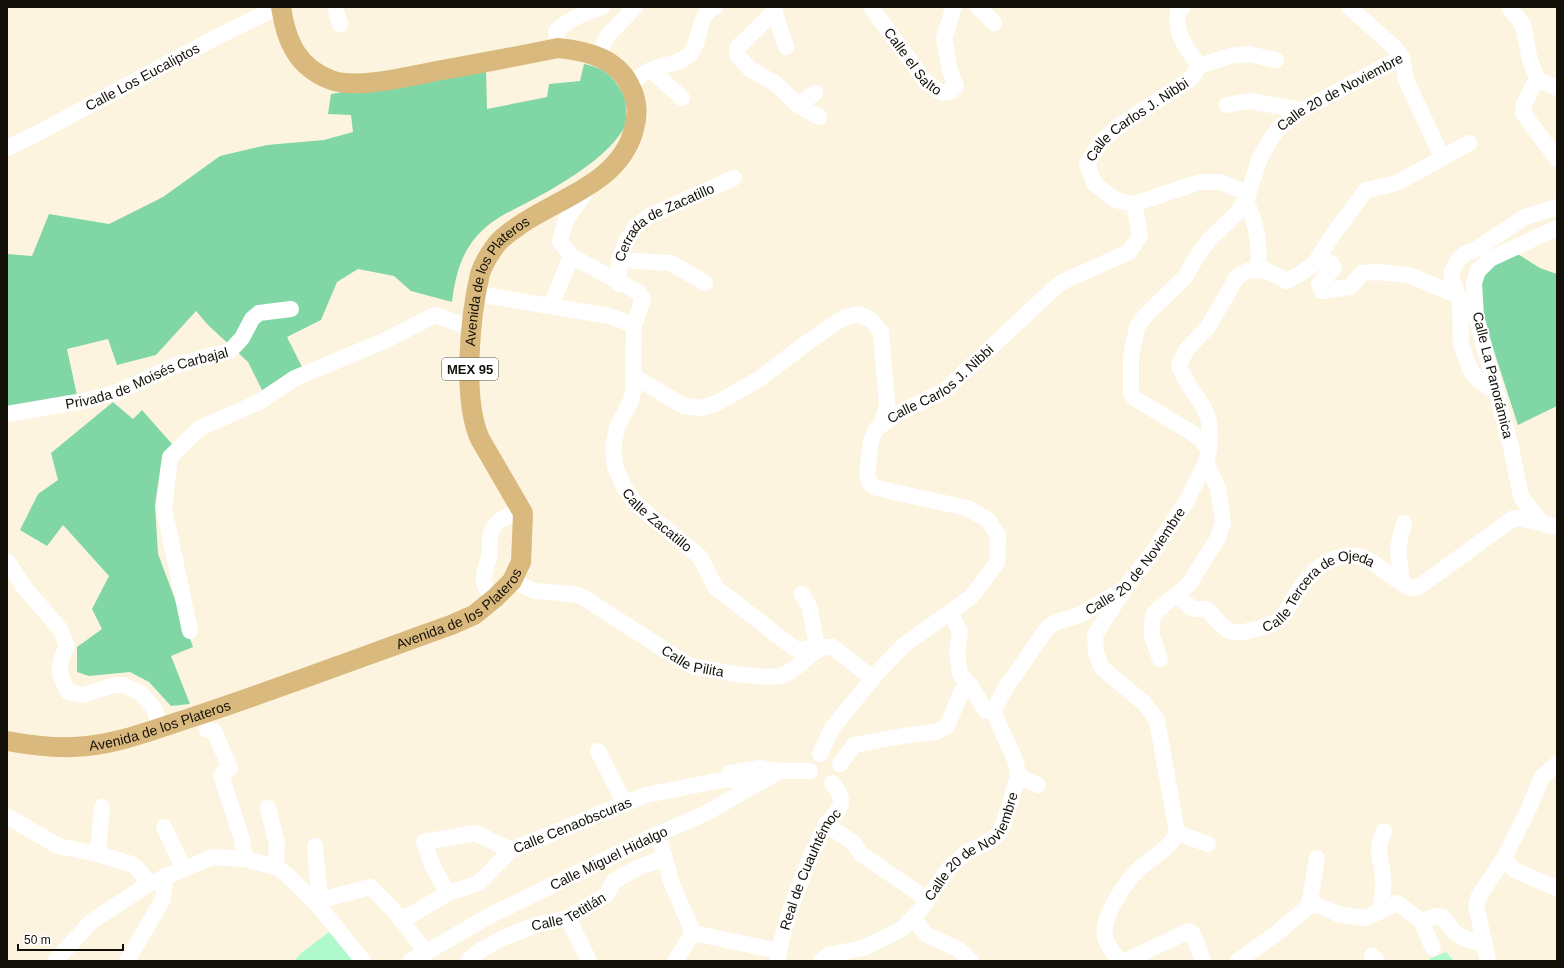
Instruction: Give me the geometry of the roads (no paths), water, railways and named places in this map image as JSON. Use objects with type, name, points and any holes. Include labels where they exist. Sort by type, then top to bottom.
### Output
[{"type":"main road","name":"Avenida de los Plateros","points":[[7,741],[33,746],[73,747],[138,736],[244,700],[451,625],[474,614],[496,598],[512,581],[521,562],[523,512],[474,426],[470,375],[472,328],[481,273],[492,250],[502,239],[530,218],[589,187],[609,170],[628,146],[637,112],[634,93],[618,70],[597,55],[579,50],[557,39],[395,78],[345,83],[332,80],[322,75],[299,57],[288,38],[280,7]]},
{"type":"street","name":"Calle Los Eucaliptos","points":[[7,148],[38,133],[213,38],[280,7]]},
{"type":"street","points":[[335,7],[340,24]]},
{"type":"street","points":[[557,39],[563,24],[585,10],[602,7]]},
{"type":"street","points":[[597,55],[608,35],[635,7]]},
{"type":"street","points":[[629,84],[651,70],[680,61],[689,56],[694,48],[704,15],[715,7]]},
{"type":"street","name":"Calle el Salto","points":[[871,7],[926,82],[942,93],[950,92],[956,86],[950,71],[944,38],[954,7]]},
{"type":"street","points":[[978,7],[994,23]]},
{"type":"street","name":"Calle 20 de Noviembre","points":[[821,961],[838,957],[886,938],[922,910],[927,899],[949,868],[967,852],[990,841],[999,833],[1004,823],[1018,776],[1016,762],[993,711],[1007,686],[1048,628],[1056,622],[1080,615],[1125,588],[1153,552],[1186,502],[1207,456],[1200,439],[1134,398],[1131,393],[1131,356],[1137,327],[1145,316],[1185,277],[1197,256],[1210,239],[1236,214],[1247,197],[1260,158],[1272,137],[1281,126],[1302,110],[1402,57],[1391,44],[1349,7]]},
{"type":"street","points":[[1509,7],[1523,25],[1530,60],[1537,79],[1557,88]]},
{"type":"street","name":"Calle Carlos J. Nibbi","points":[[820,754],[832,728],[887,662],[904,645],[951,613],[971,597],[997,563],[998,535],[988,520],[968,508],[874,487],[869,482],[868,474],[871,441],[876,429],[882,424],[893,409],[944,391],[1060,283],[1129,252],[1140,236],[1134,204],[1115,200],[1094,183],[1088,163],[1101,142],[1110,134],[1192,78],[1199,66],[1186,48],[1176,24],[1179,8]]},
{"type":"street","points":[[784,41],[774,9],[737,48],[737,55],[750,69],[776,84],[798,105],[819,117]]},
{"type":"street","points":[[1199,66],[1230,56],[1249,54],[1276,60]]},
{"type":"street","points":[[1402,57],[1406,80],[1442,157]]},
{"type":"street","points":[[651,70],[682,98]]},
{"type":"street","points":[[1537,79],[1524,104],[1523,113],[1557,159]]},
{"type":"street","points":[[798,105],[815,93]]},
{"type":"street","points":[[1227,105],[1249,101],[1302,110]]},
{"type":"street","points":[[1160,659],[1152,635],[1154,614],[1188,584],[1218,538],[1223,522],[1218,488],[1207,456],[1210,441],[1208,418],[1182,374],[1179,365],[1187,349],[1208,327],[1237,277],[1247,271],[1258,269],[1270,271],[1286,281],[1300,274],[1315,263],[1334,233],[1366,190],[1396,183],[1469,143]]},
{"type":"street","name":"Cerrada de Zacatillo","points":[[620,284],[619,260],[626,242],[635,226],[649,216],[734,178]]},
{"type":"street","points":[[1134,204],[1200,182],[1221,182],[1247,197],[1258,232],[1258,269]]},
{"type":"street","name":"Calle Zacatillo","points":[[589,187],[566,220],[560,241],[571,256],[620,284],[638,292],[643,299],[634,325],[633,391],[631,401],[617,427],[613,449],[615,466],[625,489],[637,505],[700,557],[716,588],[794,648],[801,650],[818,648]]},
{"type":"street","points":[[1497,393],[1476,378],[1471,371],[1461,345],[1459,320],[1460,308],[1452,279],[1452,271],[1458,260],[1525,217],[1557,207]]},
{"type":"street","name":"Calle La Panorámica","points":[[1542,522],[1521,497],[1497,393],[1476,316],[1474,283],[1478,271],[1490,259],[1557,228]]},
{"type":"street","points":[[551,306],[571,256]]},
{"type":"street","points":[[619,260],[671,263],[705,283]]},
{"type":"street","points":[[1315,263],[1331,263],[1334,268],[1319,284],[1322,291],[1350,287],[1362,273],[1377,272],[1409,275],[1457,295]]},
{"type":"street","points":[[478,294],[609,316],[634,325]]},
{"type":"street","name":"Privada de Moisés Carbajal","points":[[7,414],[89,400],[120,391],[176,365],[230,350],[242,338],[252,319],[259,313],[271,310],[291,309]]},
{"type":"street","points":[[633,376],[684,406],[701,408],[717,404],[759,379],[843,318],[859,314],[871,320],[881,332],[893,409]]},
{"type":"street","points":[[190,631],[164,508],[170,457],[200,428],[259,402],[295,378],[384,341],[436,315],[472,328]]},
{"type":"street","points":[[496,598],[485,587],[483,576],[490,552],[490,537],[495,525],[505,517],[523,512]]},
{"type":"street","name":"Calle Tercera de Ojeda","points":[[1176,595],[1193,609],[1207,609],[1219,624],[1230,631],[1239,633],[1269,626],[1276,622],[1284,614],[1302,586],[1316,569],[1332,560],[1345,556],[1364,559],[1411,588],[1418,587],[1512,519],[1518,518],[1542,522]]},
{"type":"street","points":[[1402,583],[1398,548],[1404,522]]},
{"type":"street","points":[[1542,522],[1557,527]]},
{"type":"street","points":[[7,561],[24,587],[60,629],[67,646],[62,655],[59,676],[68,692],[83,695],[114,684],[123,685],[141,693],[155,710],[160,728]]},
{"type":"street","name":"Calle Pilita","points":[[512,581],[535,591],[581,596],[687,664],[695,667],[760,676],[783,675],[797,667],[818,648]]},
{"type":"street","points":[[1119,961],[1109,946],[1105,936],[1105,926],[1110,911],[1122,889],[1141,867],[1165,850],[1173,841],[1177,833],[1158,720],[1144,703],[1102,668],[1096,653],[1095,635],[1125,588]]},
{"type":"street","points":[[802,594],[809,606],[818,648],[827,646],[833,647],[873,679]]},
{"type":"street","points":[[951,613],[960,633],[957,651],[960,674],[970,685],[986,712],[993,711]]},
{"type":"street","points":[[887,662],[895,641]]},
{"type":"street","points":[[840,764],[832,755],[820,754],[814,758],[810,771],[818,782],[825,784],[832,783],[840,775],[840,764],[854,745],[908,735],[937,732],[947,726],[962,691],[970,685]]},
{"type":"street","points":[[207,730],[214,731],[230,768],[221,775],[242,840],[245,859]]},
{"type":"street","points":[[598,751],[625,804]]},
{"type":"street","points":[[1488,961],[1476,905],[1478,896],[1503,860],[1542,777],[1557,764]]},
{"type":"street","points":[[730,773],[760,768],[780,771]]},
{"type":"street","name":"Calle Miguel Hidalgo","points":[[411,961],[491,915],[658,834],[706,813],[780,771],[810,771]]},
{"type":"street","points":[[1018,776],[1038,785]]},
{"type":"street","name":"Calle Cenaobscuras","points":[[401,917],[411,915],[448,894],[479,882],[511,850],[646,795],[727,779],[759,782]]},
{"type":"street","name":"Real de Cuauhtémoc","points":[[778,956],[792,902],[826,824],[840,808],[842,801],[832,783]]},
{"type":"street","points":[[98,854],[102,807]]},
{"type":"street","points":[[268,808],[277,844],[276,867]]},
{"type":"street","points":[[7,816],[58,846],[98,854],[131,864],[138,869],[149,884]]},
{"type":"street","points":[[826,824],[853,842],[860,854],[927,899]]},
{"type":"street","points":[[164,826],[184,869]]},
{"type":"street","points":[[1379,912],[1383,894],[1384,877],[1378,844],[1384,831]]},
{"type":"street","points":[[448,894],[433,867],[424,842],[475,833],[511,850]]},
{"type":"street","points":[[1177,833],[1208,844]]},
{"type":"street","points":[[658,834],[671,881],[693,933]]},
{"type":"street","points":[[315,846],[319,891],[324,902],[363,961]]},
{"type":"street","points":[[55,961],[92,921],[149,884],[213,857],[245,859],[276,867],[324,902]]},
{"type":"street","name":"Calle Tetitlán","points":[[468,961],[479,951],[505,937],[536,925],[568,918],[606,895],[614,881],[637,868],[664,858]]},
{"type":"street","points":[[1309,906],[1317,858]]},
{"type":"street","points":[[1503,860],[1516,871],[1557,888]]},
{"type":"street","points":[[1492,876],[1516,871]]},
{"type":"street","points":[[127,961],[163,899],[165,876]]},
{"type":"street","points":[[324,902],[370,887],[401,917],[426,953]]},
{"type":"street","points":[[1238,961],[1278,932],[1309,906],[1317,905],[1338,914],[1365,918],[1398,903],[1421,921],[1433,948]]},
{"type":"street","points":[[491,915],[505,937]]},
{"type":"street","points":[[1421,921],[1438,916],[1443,917],[1454,932],[1464,938],[1484,945]]},
{"type":"street","points":[[568,918],[589,961]]},
{"type":"street","points":[[912,919],[927,935],[958,949],[971,961]]},
{"type":"street","points":[[1124,961],[1189,931],[1193,934],[1203,961]]},
{"type":"street","points":[[693,933],[778,956]]},
{"type":"street","points":[[676,961],[693,933]]}]
